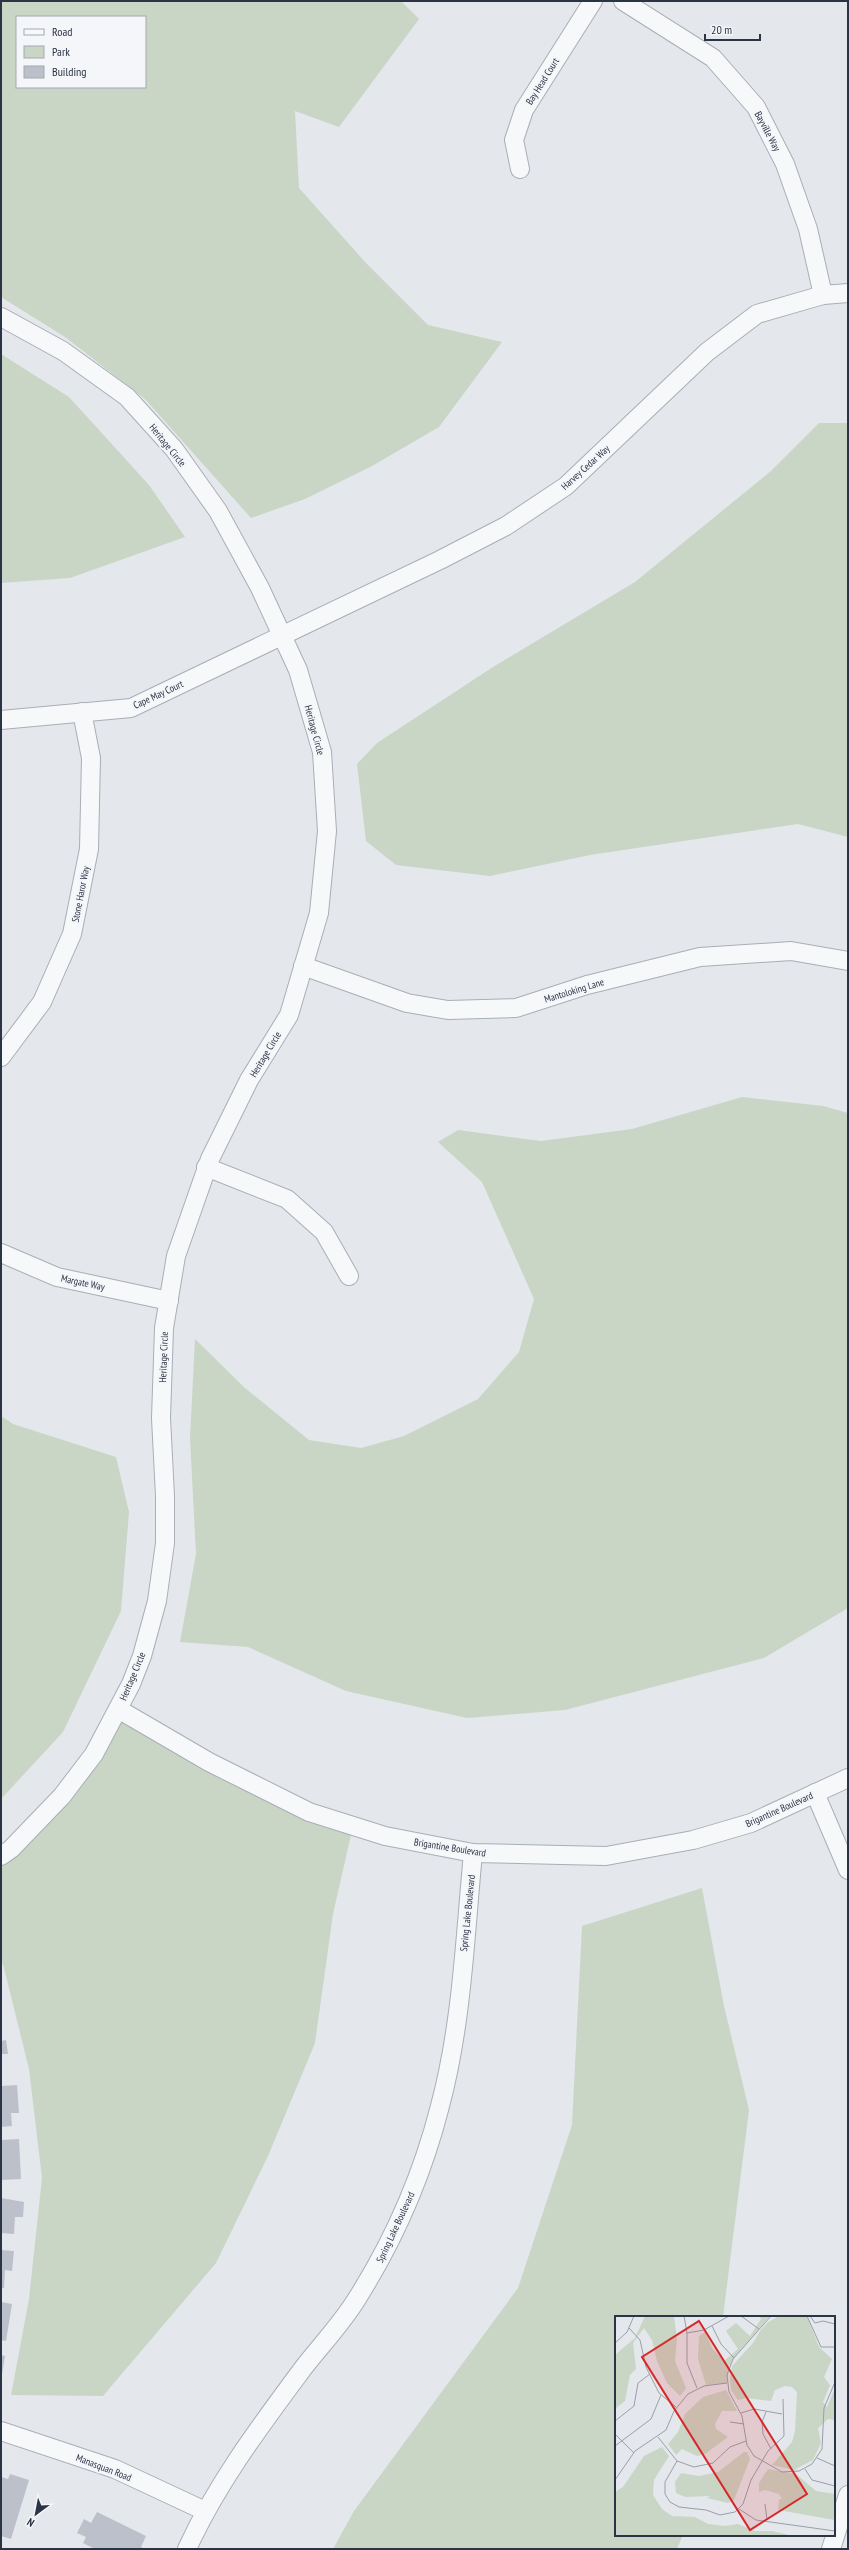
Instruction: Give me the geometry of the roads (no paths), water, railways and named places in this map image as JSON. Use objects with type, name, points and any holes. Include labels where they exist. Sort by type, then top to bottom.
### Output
[{"type":"street","name":"Bay Head Court","points":[[520,168],[514,140],[524,110],[592,1]]},
{"type":"street","name":"Bayville Way","points":[[623,1],[713,58],[756,107],[785,164],[808,229],[823,295]]},
{"type":"street","name":"Harvey Cedar Way","points":[[282,635],[506,526],[566,486],[706,352],[757,314],[823,295],[848,293]]},
{"type":"street","name":"Heritage Circle","points":[[1,317],[63,351],[127,397],[174,449],[218,511],[260,588],[298,670],[322,752],[327,831],[319,913],[289,1015],[249,1080],[206,1167],[176,1256],[164,1328],[161,1418],[165,1496],[165,1543],[156,1601],[142,1656],[118,1709],[94,1754],[62,1796],[11,1849],[1,1856]]},
{"type":"street","name":"Cape May Court","points":[[1,720],[131,708],[282,635]]},
{"type":"street","name":"Stone Haror Way","points":[[1,1056],[42,1002],[72,934],[89,849],[91,758],[82,712]]},
{"type":"street","name":"Mantoloking Lane","points":[[303,966],[407,1003],[448,1010],[516,1008],[587,985],[700,957],[791,951],[848,961]]},
{"type":"street","points":[[206,1167],[287,1199],[324,1232],[349,1276]]},
{"type":"street","name":"Margate Way","points":[[1,1253],[58,1277],[168,1301]]},
{"type":"street","name":"Brigantine Boulevard","points":[[118,1709],[209,1762],[309,1812],[385,1836],[473,1853],[606,1856],[693,1840],[751,1823],[848,1778]]},
{"type":"street","points":[[815,1793],[848,1870]]},
{"type":"street","name":"Spring Lake Boulevard","points":[[187,2549],[205,2511],[260,2428],[357,2298],[389,2243],[413,2189],[440,2106],[457,2020],[473,1853]]},
{"type":"street","name":"Manasquan Road","points":[[1,2431],[116,2469],[205,2511]]},
{"type":"street","points":[[831,2549],[848,2495]]}]
